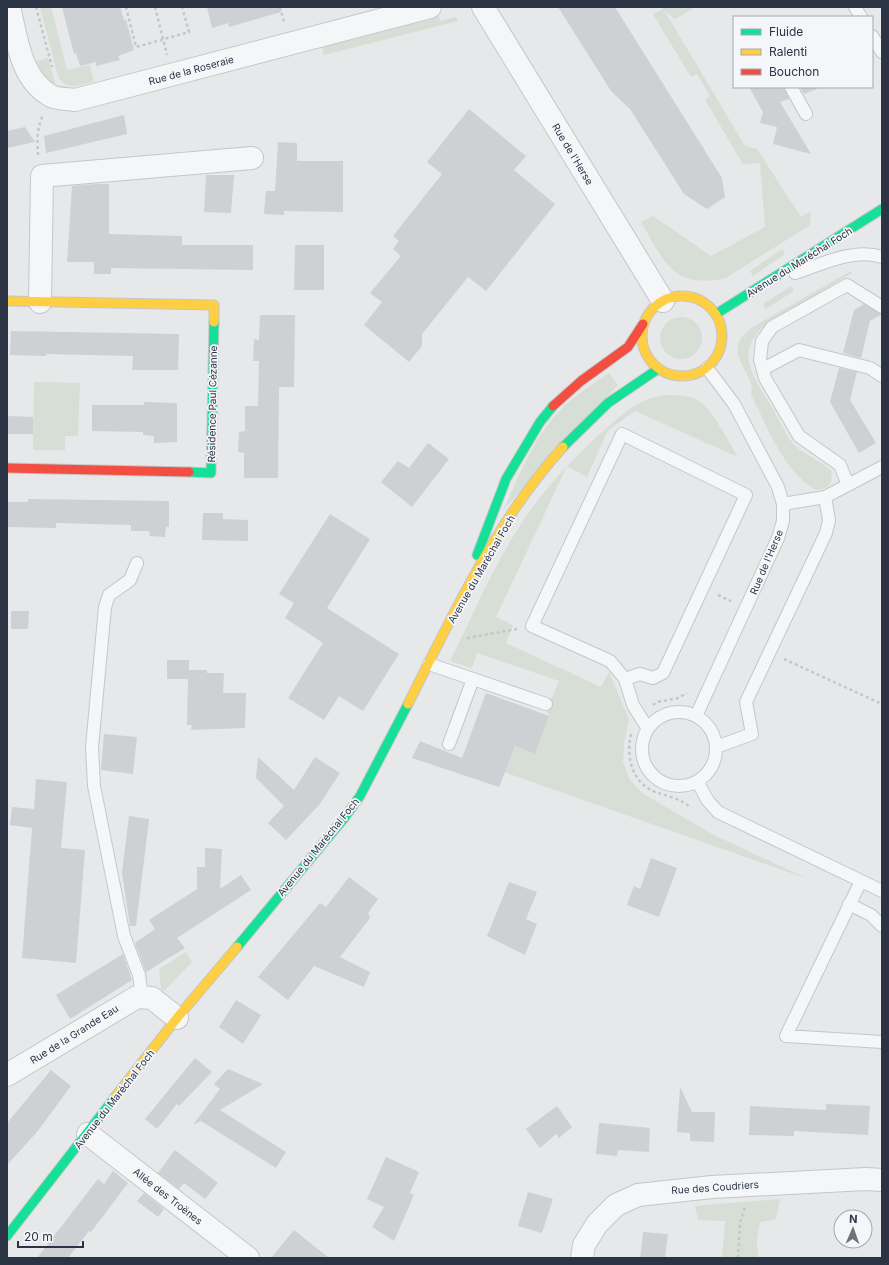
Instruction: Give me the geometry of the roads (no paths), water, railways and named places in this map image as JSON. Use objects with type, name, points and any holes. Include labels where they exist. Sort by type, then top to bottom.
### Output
[{"type":"street","name":"Rue de la Roseraie","points":[[9,7],[25,68],[34,83],[52,97],[75,100],[430,7]]},
{"type":"street","name":"Rue de l'Herse","points":[[483,7],[663,301]]},
{"type":"street","points":[[40,302],[42,176],[252,158]]},
{"type":"street","name":"Avenue du Maréchal Foch","points":[[716,314],[882,209]]},
{"type":"street","points":[[460,601],[494,507],[506,479],[540,422],[558,401],[575,386],[628,347],[651,311],[663,301],[674,297],[686,296],[698,299],[716,314],[721,325],[722,337],[720,348],[715,359],[707,368],[696,374],[683,377],[670,375],[658,369],[645,354],[642,344],[644,324]]},
{"type":"street","name":"Résidence Paul Cézanne","points":[[7,301],[214,305],[211,473],[7,468]]},
{"type":"street","name":"Avenue du Maréchal Foch","points":[[7,1236],[177,1018],[349,812],[360,796],[460,601],[521,500],[551,463],[607,404],[631,386],[658,369]]},
{"type":"street","points":[[142,996],[152,998],[177,1018]]},
{"type":"street","name":"Rue de la Grande Eau","points":[[7,1075],[132,999],[142,996]]},
{"type":"street","name":"Allée des Troënes","points":[[88,1134],[248,1258]]},
{"type":"street","name":"Rue des Coudriers","points":[[582,1258],[584,1245],[597,1224],[616,1205],[638,1195],[757,1184],[882,1180]]},
{"type":"lane","points":[[855,7],[860,16]]},
{"type":"lane","points":[[873,38],[882,52]]},
{"type":"lane","points":[[792,88],[806,114]]},
{"type":"lane","points":[[766,283],[849,255],[875,254],[882,257]]},
{"type":"lane","points":[[848,485],[840,465],[798,436],[772,392],[762,369],[760,360],[762,341],[772,327],[847,285],[882,307]]},
{"type":"lane","points":[[762,369],[799,350],[870,368],[882,376]]},
{"type":"lane","name":"Rue de l'Herse","points":[[696,716],[778,538],[783,520],[784,504],[778,487],[734,404],[707,368]]},
{"type":"lane","points":[[625,679],[640,674],[653,678],[663,672],[746,495],[622,434],[532,626],[610,661],[625,679],[633,705],[648,729]]},
{"type":"lane","points":[[784,504],[825,497],[882,467]]},
{"type":"lane","points":[[716,746],[752,734],[746,702],[826,533],[829,520],[825,497]]},
{"type":"lane","points":[[137,563],[130,580],[109,595],[105,607],[92,759],[94,786],[124,936],[139,975],[142,996]]},
{"type":"lane","points":[[429,664],[546,704]]},
{"type":"lane","points":[[449,744],[473,679]]},
{"type":"lane","points":[[675,712],[686,712],[696,716],[706,724],[713,734],[716,746],[712,767],[697,781],[685,785],[673,785],[662,781],[652,774],[645,764],[642,752],[643,740],[648,729],[655,720],[664,715],[675,712]]},
{"type":"lane","points":[[697,781],[708,801],[718,812],[882,891]]},
{"type":"lane","points":[[861,881],[786,1036],[882,1042]]},
{"type":"lane","points":[[849,904],[871,915],[882,926]]}]
